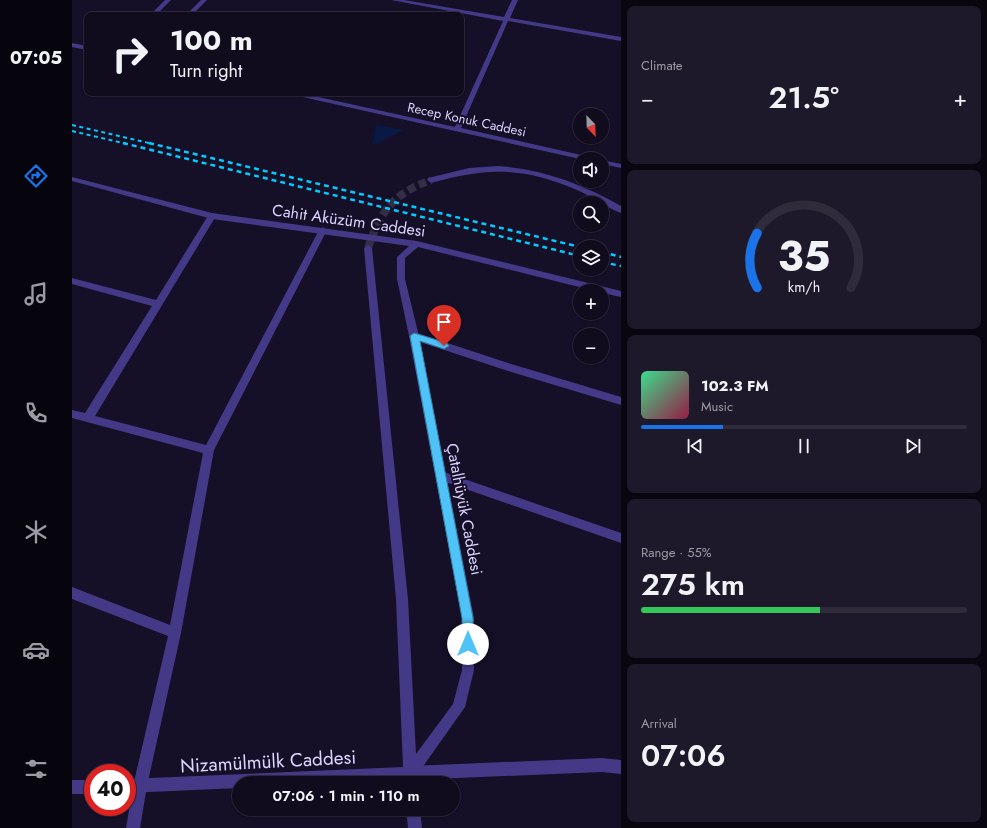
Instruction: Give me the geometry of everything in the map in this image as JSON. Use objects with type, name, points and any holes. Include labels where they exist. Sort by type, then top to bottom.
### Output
[{"type":"street","points":[[156,12],[168,0]]},
{"type":"street","points":[[394,0],[461,12]]},
{"type":"street","points":[[457,130],[515,0]]},
{"type":"street","points":[[464,12],[621,39]]},
{"type":"street","points":[[72,45],[84,47]]},
{"type":"street","name":"Recep Konuk Caddesi","points":[[304,96],[573,155]]},
{"type":"street","points":[[609,163],[621,166]]},
{"type":"street","points":[[431,180],[453,174],[479,170],[505,169],[530,172],[598,196],[621,210]]},
{"type":"street","name":"Cahit Aküzüm Caddesi","points":[[72,179],[212,216],[417,244],[621,294]]},
{"type":"street","points":[[87,419],[212,216]]},
{"type":"street","points":[[136,779],[176,633],[208,450],[323,230]]},
{"type":"street","name":"Çatalhüyük Caddesi","points":[[412,776],[459,707],[468,670],[468,618],[414,336],[401,279],[402,257],[417,244]]},
{"type":"street","points":[[368,248],[402,599],[411,776]]},
{"type":"street","points":[[72,281],[158,304]]},
{"type":"street","points":[[414,336],[504,366],[621,401]]},
{"type":"street","points":[[72,414],[208,450]]},
{"type":"street","points":[[441,476],[621,538]]},
{"type":"street","points":[[72,593],[176,633]]},
{"type":"street","name":"Nizamülmülk Caddesi","points":[[440,776],[602,765],[621,768]]},
{"type":"street","name":"Nizamülmülk Caddesi","points":[[136,786],[232,783]]},
{"type":"street","points":[[72,788],[84,787]]},
{"type":"street","points":[[133,816],[133,828]]},
{"type":"street","points":[[414,816],[415,828]]},
{"type":"lane","points":[[192,12],[204,0]]},
{"type":"water","points":[[376,125],[404,130],[372,146]]},
{"type":"tunnel","points":[[368,248],[378,223],[390,205],[407,191],[431,180]]},
{"type":"railway","points":[[72,125],[153,144]]},
{"type":"railway","points":[[72,131],[127,144]]},
{"type":"railway","points":[[123,143],[573,254]]},
{"type":"railway","points":[[149,143],[573,245]]},
{"type":"railway","points":[[609,254],[621,257]]},
{"type":"railway","points":[[609,263],[621,266]]},
{"type":"route","points":[[444,346],[414,336],[468,618],[468,644]]}]
